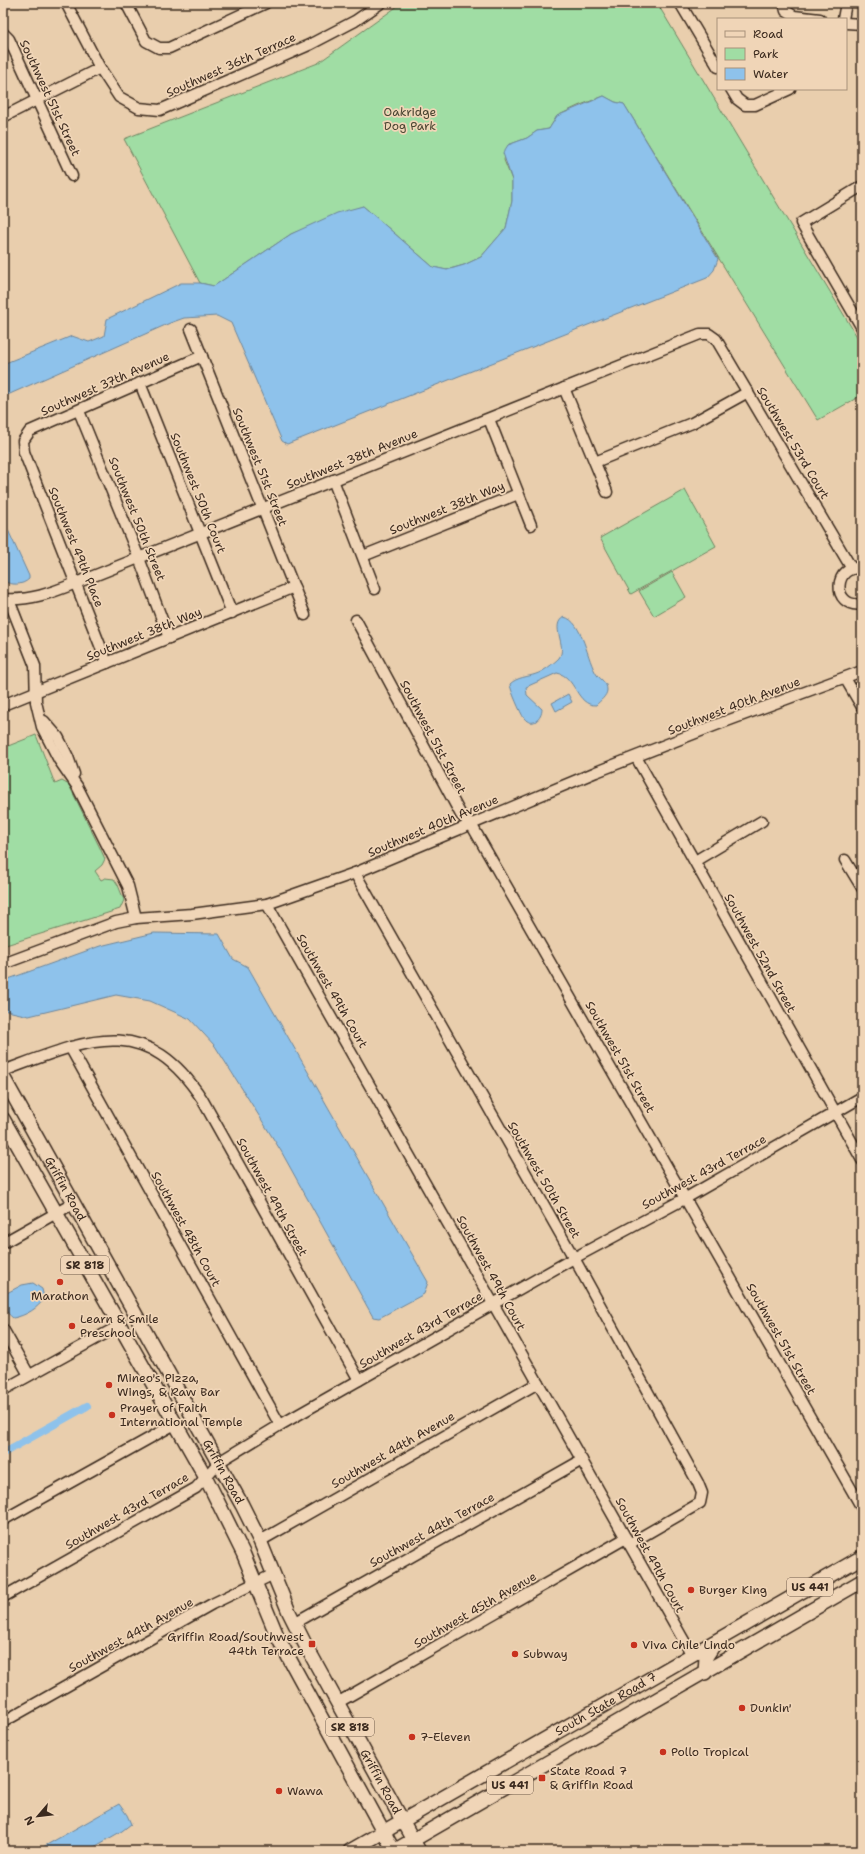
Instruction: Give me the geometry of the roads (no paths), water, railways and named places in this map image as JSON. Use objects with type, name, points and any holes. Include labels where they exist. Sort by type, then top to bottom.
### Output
[{"type":"main road","name":"Griffin Road","points":[[3,1077],[219,1462],[260,1541],[294,1623],[416,1846]]},
{"type":"main road","name":"Griffin Road","points":[[3,1119],[205,1476],[232,1528],[278,1638],[394,1851]]},
{"type":"main road","name":"South State Road 7","points":[[350,1851],[862,1557]]},
{"type":"main road","name":"South State Road 7","points":[[394,1851],[416,1846],[678,1688],[862,1581]]},
{"type":"main road","points":[[705,1673],[706,1656],[716,1641]]},
{"type":"main road","points":[[678,1688],[690,1672],[693,1663],[692,1655]]},
{"type":"street","name":"Southwest 36th Terrace","points":[[66,3],[100,68],[119,97],[139,108],[160,110],[309,46],[356,21],[381,3]]},
{"type":"street","points":[[126,3],[146,41],[159,48],[169,48],[266,3]]},
{"type":"street","points":[[680,3],[717,65]]},
{"type":"street","points":[[784,3],[786,11],[794,16],[811,18]]},
{"type":"street","points":[[842,18],[846,3]]},
{"type":"street","points":[[847,23],[862,24]]},
{"type":"street","name":"Southwest 51st Street","points":[[3,34],[9,39],[72,176]]},
{"type":"street","points":[[3,117],[100,68]]},
{"type":"street","points":[[732,90],[737,98],[745,105],[755,105],[788,90]]},
{"type":"street","points":[[862,186],[801,223],[862,328]]},
{"type":"street","name":"Southwest 51st Street","points":[[191,329],[305,615]]},
{"type":"street","name":"Southwest 38th Avenue","points":[[6,599],[18,600],[40,597],[700,334],[709,334]]},
{"type":"street","name":"Southwest 53rd Court","points":[[709,334],[716,339],[857,569],[843,575],[839,585],[842,596],[850,603],[862,604]]},
{"type":"street","name":"Southwest 37th Avenue","points":[[23,441],[30,432],[202,356]]},
{"type":"street","name":"Southwest 50th Court","points":[[140,383],[232,613]]},
{"type":"street","points":[[564,388],[607,492]]},
{"type":"street","points":[[595,462],[692,423],[748,392]]},
{"type":"street","name":"Southwest 50th Street","points":[[80,411],[139,558],[169,638]]},
{"type":"street","points":[[489,419],[530,525]]},
{"type":"street","name":"Southwest 49th Place","points":[[23,441],[24,452],[107,663]]},
{"type":"street","points":[[334,480],[375,589]]},
{"type":"street","name":"Southwest 38th Way","points":[[363,556],[518,494]]},
{"type":"street","name":"Southwest 38th Way","points":[[3,705],[294,587]]},
{"type":"street","points":[[6,599],[35,666],[36,705],[42,727],[59,760],[77,786],[128,886],[136,918]]},
{"type":"street","name":"Southwest 51st Street","points":[[356,620],[461,814],[471,824],[862,1508]]},
{"type":"street","name":"Southwest 40th Avenue","points":[[3,964],[90,930],[116,922],[136,918],[192,914],[267,904],[355,873],[471,824],[716,725],[862,671]]},
{"type":"street","points":[[844,678],[862,707]]},
{"type":"street","name":"Southwest 52nd Street","points":[[636,758],[862,1160]]},
{"type":"street","points":[[695,861],[762,821]]},
{"type":"street","points":[[845,860],[862,888]]},
{"type":"street","name":"Southwest 50th Street","points":[[355,873],[574,1258],[698,1483],[702,1493],[700,1503]]},
{"type":"street","name":"Southwest 49th Court","points":[[267,904],[692,1655]]},
{"type":"street","name":"Southwest 49th Street","points":[[70,1047],[100,1040],[142,1044],[161,1055],[178,1068],[191,1081],[359,1380]]},
{"type":"street","points":[[3,1071],[70,1047]]},
{"type":"street","name":"Southwest 48th Court","points":[[70,1047],[280,1425]]},
{"type":"street","name":"Southwest 43rd Terrace","points":[[3,1597],[196,1488],[205,1476],[219,1462],[280,1425],[574,1258],[686,1198],[862,1097]]},
{"type":"street","points":[[3,1244],[74,1203]]},
{"type":"street","points":[[3,1390],[119,1326]]},
{"type":"street","points":[[3,1329],[29,1375]]},
{"type":"street","name":"Southwest 44th Avenue","points":[[260,1541],[538,1382]]},
{"type":"street","points":[[3,1520],[175,1424]]},
{"type":"street","name":"Southwest 44th Terrace","points":[[294,1623],[582,1460]]},
{"type":"street","name":"Southwest 45th Avenue","points":[[337,1703],[627,1541],[700,1503]]},
{"type":"street","name":"Southwest 44th Avenue","points":[[3,1722],[212,1604],[274,1574]]},
{"type":"water","points":[[604,96],[615,102],[624,104],[718,259],[714,270],[707,278],[287,444],[282,441],[231,323],[217,316],[184,318],[170,323],[3,397],[3,364],[72,336],[89,342],[104,336],[107,319],[181,283],[200,283],[214,286],[291,234],[337,213],[363,206],[433,267],[447,270],[464,265],[481,257],[506,228],[512,201],[512,180],[503,153],[508,145],[527,138],[537,131],[549,129],[557,116]]},
{"type":"water","points":[[3,519],[29,576],[29,579],[20,584],[13,584],[3,581]]},
{"type":"water","points":[[564,617],[576,626],[584,642],[593,669],[604,681],[607,692],[596,705],[589,704],[584,701],[568,679],[557,673],[526,687],[527,695],[542,709],[542,713],[536,721],[527,721],[523,716],[510,684],[519,679],[539,673],[559,658],[561,648],[558,625]]},
{"type":"water","points":[[568,694],[572,702],[556,711],[552,703]]},
{"type":"water","points":[[154,933],[219,934],[233,959],[248,967],[428,1282],[424,1294],[379,1318],[373,1317],[281,1151],[215,1046],[190,1019],[150,1001],[116,995],[29,1016],[3,1010],[3,981],[100,946]]},
{"type":"water","points":[[33,1283],[42,1289],[44,1298],[42,1302],[31,1311],[13,1318],[5,1308],[3,1295],[22,1285]]},
{"type":"water","points":[[119,1804],[127,1815],[131,1824],[122,1831],[87,1851],[36,1851]]},
{"type":"waterway","points":[[3,1453],[87,1406]]},
{"type":"place","name":"Marathon","points":[[60,1282]]},
{"type":"place","name":"Learn & Smile Preschool","points":[[72,1326]]},
{"type":"place","name":"Mineo's Pizza, Wings, & Raw Bar","points":[[109,1385]]},
{"type":"place","name":"Prayer of Faith International Temple","points":[[112,1415]]},
{"type":"place","name":"Burger King","points":[[691,1590]]},
{"type":"place","name":"Griffin Road/Southwest 44th Terrace","points":[[312,1644]]},
{"type":"place","name":"Viva Chile Lindo","points":[[634,1645]]},
{"type":"place","name":"Subway","points":[[515,1654]]},
{"type":"place","name":"Dunkin'","points":[[742,1708]]},
{"type":"place","name":"7-Eleven","points":[[412,1737]]},
{"type":"place","name":"Pollo Tropical","points":[[663,1752]]},
{"type":"place","name":"State Road 7 & Griffin Road","points":[[542,1778]]},
{"type":"place","name":"Wawa","points":[[279,1791]]},
{"type":"park label","name":"Oakridge Dog Park","points":[[410,119]]}]
